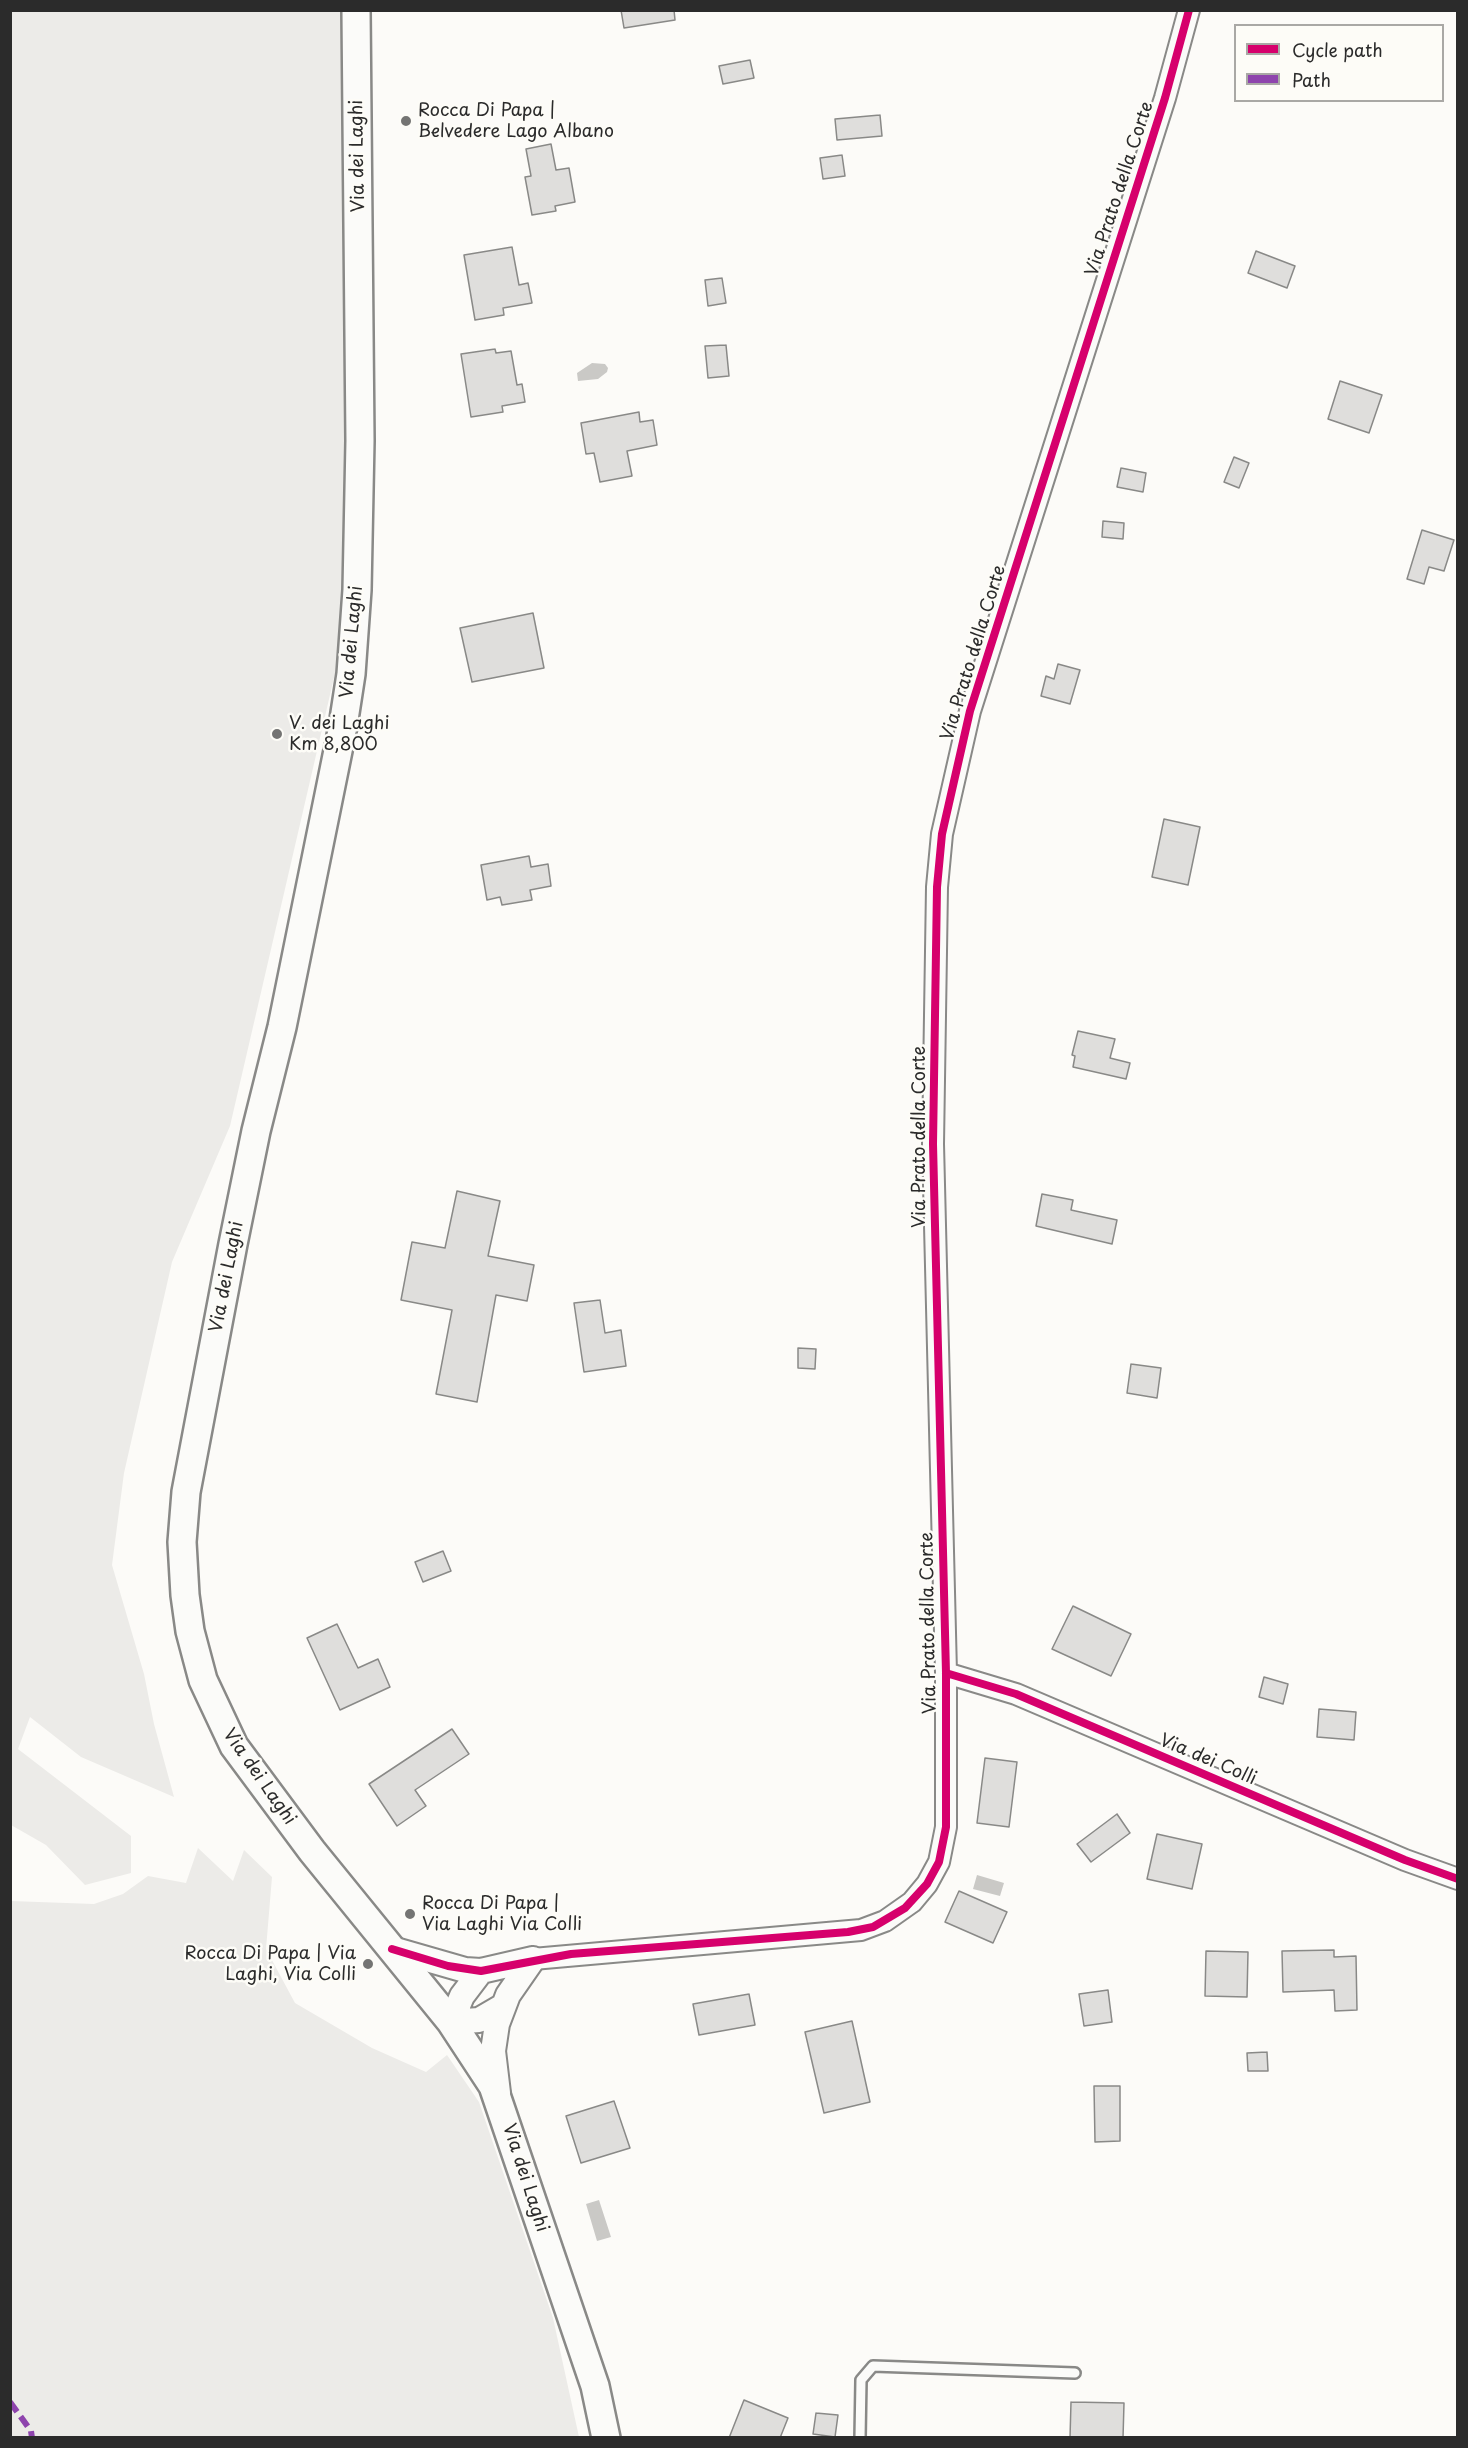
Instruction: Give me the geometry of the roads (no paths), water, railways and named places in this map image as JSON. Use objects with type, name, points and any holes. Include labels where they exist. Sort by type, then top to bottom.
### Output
[{"type":"main road","name":"Via dei Laghi","points":[[356,10],[360,464],[356,617],[351,674],[343,726],[282,1027],[256,1131],[232,1244],[186,1492],[182,1561],[186,1606],[203,1680],[227,1735],[243,1761],[312,1851],[451,2022],[486,2073],[501,2104],[595,2386],[606,2438]]},
{"type":"street","name":"Via Prato della Corte","points":[[533,1959],[848,1932],[873,1927],[897,1914],[912,1902],[927,1884],[942,1852],[946,1827],[946,1673],[933,1144],[937,896],[942,834],[970,711],[1165,98],[1189,10]]},
{"type":"street","name":"Via dei Colli","points":[[946,1673],[1016,1694],[1405,1860],[1458,1879]]},
{"type":"street","points":[[392,1949],[448,1966],[481,1971],[533,1959]]},
{"type":"street","points":[[501,2104],[493,2051],[502,2006],[514,1984],[533,1959]]},
{"type":"street","points":[[481,1971],[462,1996],[451,2022],[479,2020],[502,2006]]},
{"type":"lane","points":[[860,2438],[861,2380],[873,2366],[1076,2373]]},
{"type":"place","name":"Rocca Di Papa | Belvedere Lago Albano","points":[[406,121]]},
{"type":"place","name":"V. dei Laghi Km 8,800","points":[[277,734]]},
{"type":"place","name":"Rocca Di Papa | Via Laghi Via Colli","points":[[410,1914]]},
{"type":"place","name":"Rocca Di Papa | Via Laghi, Via Colli","points":[[368,1964]]}]
